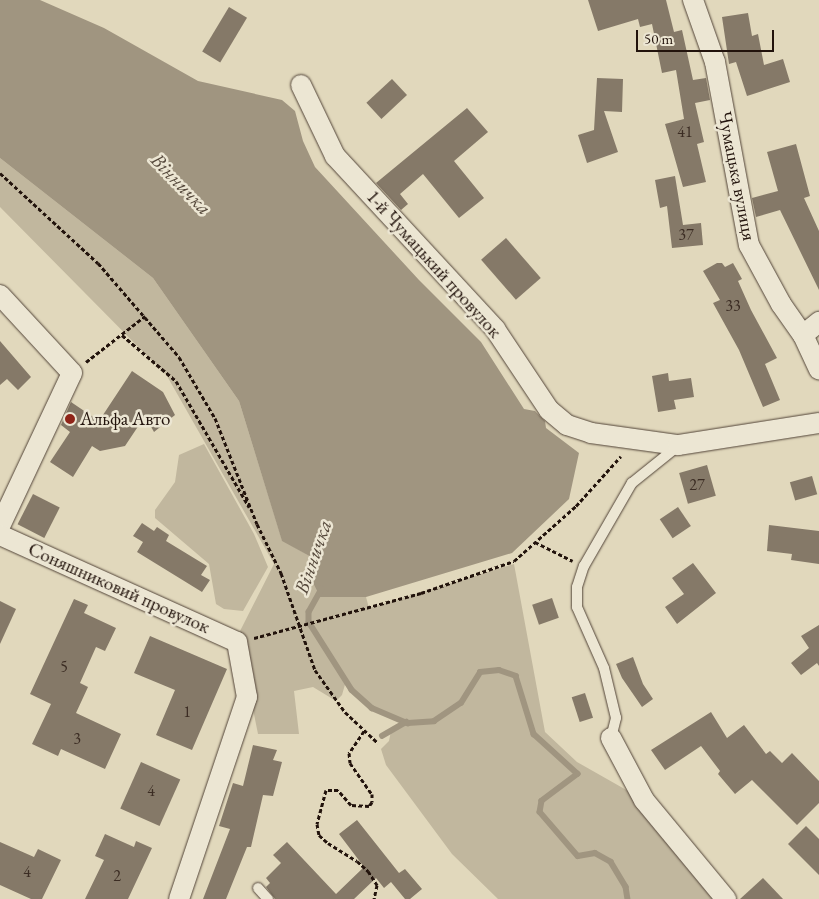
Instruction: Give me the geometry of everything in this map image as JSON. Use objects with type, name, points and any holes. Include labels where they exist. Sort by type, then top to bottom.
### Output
[{"type":"street","name":"Чумацька вулиця","points":[[693,0],[715,62],[749,245],[781,304],[803,335],[819,370]]},
{"type":"street","name":"1-й Чумацький провулок","points":[[301,85],[335,156],[496,329],[549,410],[567,425],[591,433],[678,445],[819,423]]},
{"type":"street","points":[[0,295],[72,373],[0,526]]},
{"type":"street","points":[[803,335],[819,322]]},
{"type":"street","name":"Соняшниковий провулок","points":[[0,535],[236,642]]},
{"type":"street","points":[[179,899],[247,697],[236,642]]},
{"type":"street","points":[[611,738],[644,800],[726,899]]},
{"type":"lane","points":[[611,738],[616,718],[604,668],[577,607],[577,587],[584,566],[632,483],[678,445]]},
{"type":"lane","points":[[258,888],[268,899]]},
{"type":"path","points":[[0,174],[98,263],[179,357],[202,392],[226,444],[253,514],[281,573],[315,670],[345,712],[378,743]]},
{"type":"path","points":[[72,373],[145,316]]},
{"type":"path","points":[[122,335],[176,381],[253,514]]},
{"type":"path","points":[[236,642],[421,593],[514,561],[576,506],[636,438]]},
{"type":"path","points":[[535,542],[584,566]]},
{"type":"path","points":[[364,731],[349,753],[350,762],[372,794],[372,802],[363,807],[351,805],[338,790],[326,790],[317,824],[324,839],[358,860],[368,871],[377,885],[374,899]]},
{"type":"shaded area","points":[[0,158],[153,278],[239,401],[282,540],[313,558],[310,577],[320,597],[366,597],[369,608],[514,564],[545,732],[577,762],[644,800],[726,899],[629,899],[627,892],[628,899],[498,899],[452,854],[386,765],[381,749],[389,741],[391,731],[408,723],[372,708],[346,681],[342,695],[336,701],[313,687],[294,691],[299,734],[258,734],[238,635],[274,564],[167,376],[0,207]]},
{"type":"shaded area","points":[[204,444],[254,534],[268,567],[243,611],[224,609],[216,604],[209,564],[155,518],[155,510],[175,482],[179,455]]},
{"type":"water","points":[[0,0],[40,0],[104,28],[198,81],[282,100],[295,111],[303,141],[315,167],[419,280],[481,342],[524,409],[535,411],[545,421],[546,428],[579,453],[569,499],[512,553],[366,597],[320,597],[310,577],[313,558],[282,541],[239,401],[153,278],[0,158]]},
{"type":"building","points":[[588,0],[666,0],[674,32],[682,30],[693,80],[706,78],[710,100],[695,103],[704,142],[697,144],[706,182],[683,187],[665,124],[684,119],[676,70],[662,73],[652,24],[640,27],[638,19],[598,31]]},
{"type":"building","points":[[229,7],[247,18],[220,62],[202,52]]},
{"type":"building","points":[[748,13],[752,36],[758,34],[764,65],[783,59],[790,82],[747,96],[736,62],[729,64],[722,17]]},
{"type":"building","points":[[597,78],[623,79],[622,112],[604,111],[618,152],[587,163],[578,135],[594,130]]},
{"type":"building","points":[[392,79],[407,95],[381,119],[366,103]]},
{"type":"building","points":[[467,108],[488,132],[454,161],[484,198],[459,218],[423,174],[400,194],[408,204],[401,210],[376,183]]},
{"type":"building","points":[[796,144],[810,196],[804,198],[819,231],[819,290],[780,210],[756,217],[752,198],[778,191],[767,152]]},
{"type":"building","points":[[675,176],[683,225],[701,223],[703,245],[672,248],[667,206],[660,208],[655,180]]},
{"type":"building","points":[[506,238],[541,278],[516,300],[481,260]]},
{"type":"building","points":[[717,263],[722,263],[725,267],[733,263],[742,279],[738,281],[751,310],[777,358],[765,364],[780,400],[763,407],[739,350],[713,303],[720,300],[703,271]]},
{"type":"building","points":[[0,341],[31,377],[18,390],[7,379],[0,385]]},
{"type":"building","points":[[132,371],[163,392],[175,415],[154,432],[145,416],[125,446],[100,451],[92,446],[73,477],[50,462],[70,432],[61,425],[71,402],[99,421]]},
{"type":"building","points":[[668,373],[669,381],[691,378],[694,397],[674,400],[676,409],[658,412],[652,376]]},
{"type":"building","points":[[707,465],[716,496],[688,504],[679,473]]},
{"type":"building","points":[[812,476],[817,494],[795,501],[790,482]]},
{"type":"building","points":[[33,494],[60,508],[44,538],[18,524]]},
{"type":"building","points":[[678,507],[691,526],[673,538],[660,519]]},
{"type":"building","points":[[142,523],[154,531],[157,527],[169,535],[166,541],[207,566],[201,575],[210,580],[202,592],[137,552],[143,542],[133,536]]},
{"type":"building","points":[[769,525],[819,531],[819,564],[791,560],[792,554],[767,551]]},
{"type":"building","points":[[693,563],[716,593],[677,624],[665,607],[684,594],[672,578]]},
{"type":"building","points":[[552,598],[559,618],[539,625],[532,605]]},
{"type":"building","points":[[74,599],[88,605],[84,613],[116,628],[105,651],[96,647],[80,683],[88,687],[76,713],[121,734],[105,769],[61,749],[58,756],[32,744],[51,704],[30,694]]},
{"type":"building","points":[[0,601],[16,609],[0,644]]},
{"type":"building","points":[[819,625],[819,666],[817,663],[801,675],[791,663],[809,648],[801,636]]},
{"type":"building","points":[[150,636],[227,669],[192,750],[156,735],[175,690],[134,673]]},
{"type":"building","points":[[633,657],[643,684],[653,699],[642,707],[622,678],[616,664]]},
{"type":"building","points":[[585,693],[593,718],[580,722],[572,697]]},
{"type":"building","points":[[711,712],[727,738],[744,725],[766,754],[770,751],[782,763],[792,753],[819,781],[819,803],[797,825],[752,780],[735,794],[718,774],[720,771],[701,746],[665,770],[651,750]]},
{"type":"building","points":[[253,745],[277,750],[273,760],[282,762],[273,796],[263,795],[251,847],[247,847],[226,899],[203,899],[230,829],[219,826],[233,783],[243,786]]},
{"type":"building","points":[[141,762],[180,779],[160,826],[120,809]]},
{"type":"building","points":[[357,820],[399,873],[405,869],[422,889],[410,899],[405,899],[391,882],[384,888],[376,878],[354,899],[275,899],[266,887],[270,883],[266,878],[281,863],[273,855],[287,842],[336,894],[364,867],[339,834]]},
{"type":"building","points":[[806,826],[819,839],[819,875],[788,844]]},
{"type":"building","points":[[105,834],[134,847],[136,841],[152,848],[128,899],[85,899],[104,860],[95,856]]},
{"type":"building","points":[[0,842],[34,857],[38,849],[61,860],[42,899],[31,899],[0,885]]},
{"type":"building","points":[[763,878],[783,899],[740,899]]},
{"type":"waterway","name":"Вінничка","points":[[322,589],[309,612],[309,622],[352,690],[372,708],[408,723],[434,721],[461,703],[480,672],[499,670],[516,676],[534,734],[578,774],[542,801],[540,812],[578,856],[595,853],[611,862],[626,887],[628,899]]},
{"type":"waterway","points":[[382,736],[406,722]]},
{"type":"place","name":"Альфа Авто","points":[[70,419]]}]
